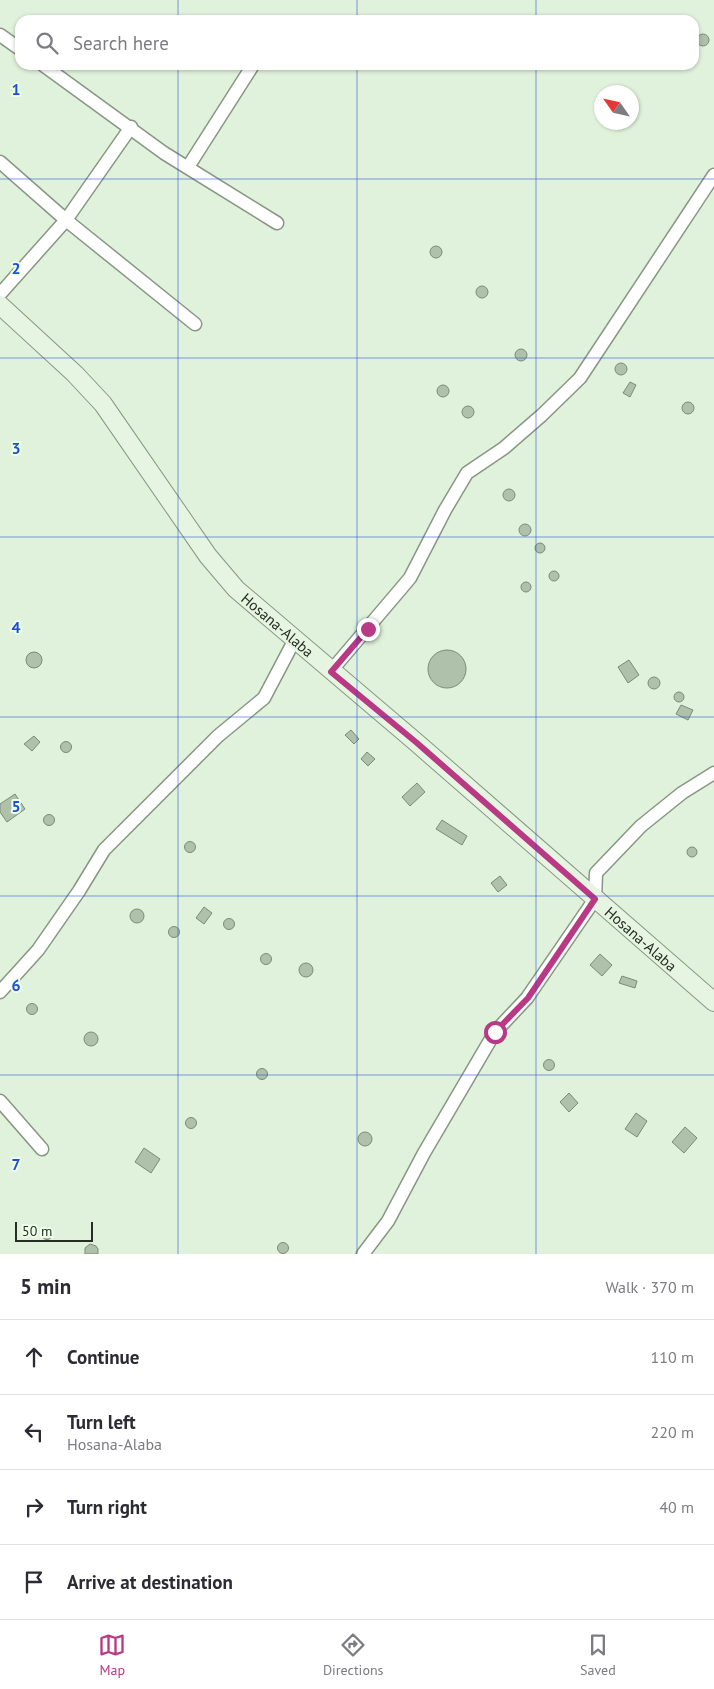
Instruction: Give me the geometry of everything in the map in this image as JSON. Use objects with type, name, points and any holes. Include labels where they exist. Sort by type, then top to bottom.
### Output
[{"type":"main road","name":"Hosana-Alaba","points":[[0,305],[75,374],[103,404],[208,556],[236,590],[294,641],[417,743],[714,1002]]},
{"type":"street","points":[[0,35],[15,46]]},
{"type":"street","points":[[50,70],[131,127],[164,153],[277,223]]},
{"type":"street","points":[[188,167],[250,70]]},
{"type":"street","points":[[0,294],[66,220],[131,127]]},
{"type":"street","points":[[0,162],[66,220],[195,324]]},
{"type":"street","points":[[331,672],[410,578],[445,510],[467,473],[504,448],[580,378],[714,175]]},
{"type":"street","points":[[0,992],[38,950],[79,891],[104,850],[218,736],[264,698],[294,641]]},
{"type":"street","points":[[363,1254],[388,1221],[424,1153],[495,1032],[528,998],[595,899],[596,873],[641,826],[682,793],[714,773]]},
{"type":"street","points":[[0,1102],[42,1149]]},
{"type":"building","points":[[701,34],[705,34],[709,38],[709,42],[705,46],[699,44],[699,36]]},
{"type":"building","points":[[434,246],[438,246],[442,252],[438,258],[434,258],[430,254],[430,250]]},
{"type":"building","points":[[480,286],[484,286],[488,292],[484,298],[480,298],[476,294],[476,290]]},
{"type":"building","points":[[519,349],[523,349],[527,355],[523,361],[519,361],[515,357],[515,353]]},
{"type":"building","points":[[619,363],[623,363],[627,369],[623,375],[619,375],[615,371],[615,367]]},
{"type":"building","points":[[630,382],[636,385],[630,397],[623,393]]},
{"type":"building","points":[[441,385],[445,385],[449,391],[445,397],[441,397],[437,393],[437,389]]},
{"type":"building","points":[[686,402],[690,402],[694,408],[690,414],[686,414],[682,410],[682,406]]},
{"type":"building","points":[[466,406],[470,406],[474,412],[470,418],[466,418],[462,414],[462,410]]},
{"type":"building","points":[[511,489],[514,490],[514,500],[507,501],[504,500],[503,493],[504,490]]},
{"type":"building","points":[[523,524],[527,524],[531,530],[527,536],[523,536],[519,532],[519,528]]},
{"type":"building","points":[[540,543],[545,548],[540,553],[535,548]]},
{"type":"building","points":[[554,571],[559,576],[554,581],[549,576]]},
{"type":"building","points":[[526,582],[531,587],[526,592],[521,587]]},
{"type":"building","points":[[447,650],[454,651],[460,656],[465,662],[465,676],[460,682],[454,687],[447,688],[440,687],[434,682],[429,676],[428,669],[429,662],[434,656],[440,651]]},
{"type":"building","points":[[34,652],[42,660],[34,668],[26,660]]},
{"type":"building","points":[[629,660],[639,675],[628,683],[618,667]]},
{"type":"building","points":[[652,677],[656,677],[660,683],[656,689],[652,689],[648,685],[648,681]]},
{"type":"building","points":[[679,692],[684,697],[679,702],[674,697]]},
{"type":"building","points":[[681,705],[693,710],[688,720],[676,714]]},
{"type":"building","points":[[351,730],[359,739],[354,744],[345,735]]},
{"type":"building","points":[[34,736],[40,742],[32,751],[24,744]]},
{"type":"building","points":[[64,742],[68,742],[71,747],[70,751],[64,752],[61,749],[61,745]]},
{"type":"building","points":[[367,752],[375,759],[368,766],[361,759]]},
{"type":"building","points":[[417,783],[425,792],[410,806],[402,797]]},
{"type":"building","points":[[15,794],[25,809],[7,822],[0,812],[0,804]]},
{"type":"building","points":[[47,815],[51,815],[54,820],[53,824],[47,825],[44,822],[44,818]]},
{"type":"building","points":[[442,820],[467,836],[462,845],[436,829]]},
{"type":"building","points":[[188,842],[192,842],[195,847],[194,851],[188,852],[185,849],[185,845]]},
{"type":"building","points":[[690,847],[694,847],[697,852],[696,856],[690,857],[687,854],[687,850]]},
{"type":"building","points":[[500,876],[507,885],[498,892],[491,883]]},
{"type":"building","points":[[204,907],[212,913],[204,924],[196,918]]},
{"type":"building","points":[[137,909],[142,911],[144,916],[142,921],[137,923],[132,921],[130,916],[132,911]]},
{"type":"building","points":[[227,919],[231,919],[234,924],[233,928],[227,929],[224,926],[224,922]]},
{"type":"building","points":[[172,927],[176,927],[179,932],[178,936],[172,937],[169,934],[169,930]]},
{"type":"building","points":[[264,954],[268,954],[271,959],[270,963],[264,964],[261,961],[261,957]]},
{"type":"building","points":[[600,954],[612,965],[602,976],[590,965]]},
{"type":"building","points":[[306,963],[311,965],[313,970],[311,975],[306,977],[301,975],[299,970],[301,965]]},
{"type":"building","points":[[622,976],[637,981],[635,988],[619,983]]},
{"type":"building","points":[[30,1004],[34,1004],[37,1009],[36,1013],[30,1014],[27,1011],[27,1007]]},
{"type":"building","points":[[91,1032],[96,1034],[98,1039],[96,1044],[91,1046],[86,1044],[84,1039],[86,1034]]},
{"type":"building","points":[[547,1060],[551,1060],[554,1065],[553,1069],[547,1070],[544,1067],[544,1063]]},
{"type":"building","points":[[260,1069],[264,1069],[267,1074],[266,1078],[260,1079],[257,1076],[257,1072]]},
{"type":"building","points":[[569,1093],[578,1103],[569,1112],[560,1102]]},
{"type":"building","points":[[636,1113],[647,1121],[637,1137],[625,1129]]},
{"type":"building","points":[[189,1118],[193,1118],[196,1123],[195,1127],[189,1128],[186,1125],[186,1121]]},
{"type":"building","points":[[685,1127],[697,1138],[684,1153],[672,1142]]},
{"type":"building","points":[[365,1132],[370,1134],[372,1139],[370,1144],[365,1146],[360,1144],[358,1139],[360,1134]]},
{"type":"building","points":[[144,1148],[160,1159],[151,1173],[135,1162]]},
{"type":"building","points":[[45,1229],[49,1229],[52,1234],[51,1238],[45,1239],[42,1236],[42,1232]]},
{"type":"building","points":[[281,1243],[285,1243],[288,1248],[287,1252],[281,1253],[278,1250],[278,1246]]},
{"type":"building","points":[[90,1244],[96,1246],[98,1254],[85,1254],[85,1248]]},
{"type":"route","points":[[368,629],[331,672],[417,743],[595,899],[528,998],[495,1032]]}]
